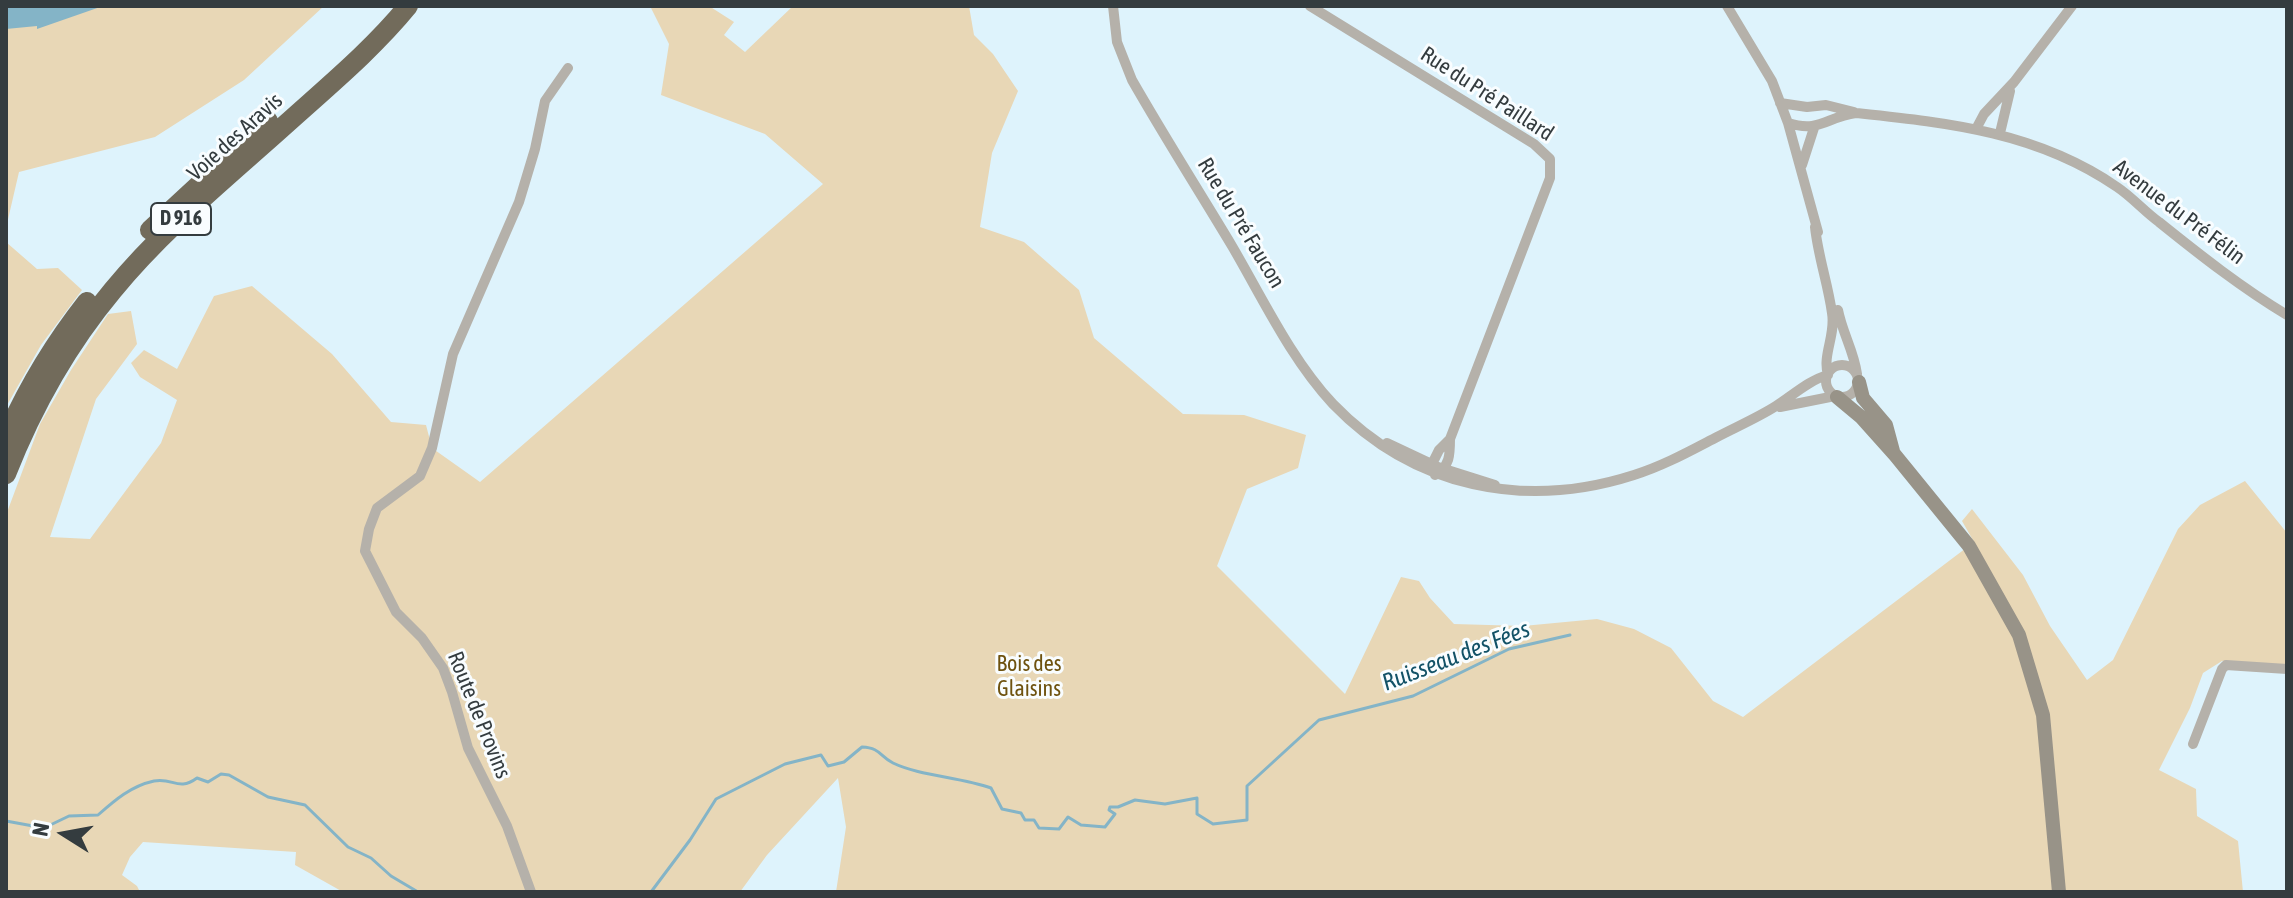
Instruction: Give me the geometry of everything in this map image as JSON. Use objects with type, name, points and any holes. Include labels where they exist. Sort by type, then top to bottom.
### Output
[{"type":"highway","name":"Voie des Aravis","points":[[6,437],[61,337],[121,259],[201,181],[347,50],[390,6]]},
{"type":"highway","name":"Voie des Aravis","points":[[6,474],[55,372],[113,289],[194,207],[362,54],[408,6]]},
{"type":"street","name":"Rue du Pré Faucon","points":[[1113,6],[1117,42],[1132,80],[1266,306],[1316,383],[1334,404],[1374,438],[1437,469],[1505,488],[1564,490],[1632,476],[1660,466],[1774,408],[1818,378],[1828,375]]},
{"type":"street","name":"Rue du Pré Paillard","points":[[1310,6],[1542,150],[1550,159],[1552,172],[1548,186],[1450,439],[1439,450],[1437,469]]},
{"type":"street","points":[[1727,6],[1755,50],[1780,103],[1801,167],[1833,314],[1833,332],[1825,363],[1827,385],[1895,455],[1969,546],[2019,635],[2043,715],[2059,892]]},
{"type":"street","points":[[1976,129],[1984,114],[2014,82],[2072,6]]},
{"type":"street","name":"Route de Provins","points":[[531,892],[507,826],[468,748],[443,668],[422,638],[396,612],[365,551],[377,508],[420,476],[432,448],[453,354],[519,202],[545,101],[568,68]]},
{"type":"street","points":[[2000,133],[2005,105],[2014,82]]},
{"type":"street","name":"Avenue du Pré Félin","points":[[1780,103],[1807,107],[1826,105],[1856,113],[2000,133],[2074,162],[2118,188],[2188,245],[2287,315]]},
{"type":"street","points":[[1788,123],[1807,107]]},
{"type":"street","name":"Avenue du Pré Félin","points":[[1814,128],[1841,115],[1856,113]]},
{"type":"street","points":[[1788,123],[1814,128],[1801,167]]},
{"type":"street","points":[[1815,227],[1825,252],[1841,327],[1854,355],[1863,398],[1886,425],[1895,455]]},
{"type":"street","points":[[1828,375],[1834,368],[1843,365],[1851,368],[1858,378],[1856,390],[1849,396],[1836,396]]},
{"type":"street","name":"Rue du Pré Faucon","points":[[1774,408],[1836,396]]},
{"type":"street","points":[[2193,744],[2226,665],[2287,669]]},
{"type":"green space","points":[[6,6],[324,6],[244,80],[155,137],[19,172],[6,228]]},
{"type":"green space","name":"Bois des Glaisins","points":[[650,6],[709,6],[734,22],[724,35],[745,52],[793,6],[969,6],[974,35],[993,54],[1018,91],[992,153],[980,227],[1024,242],[1079,290],[1094,338],[1183,414],[1244,415],[1306,435],[1298,468],[1247,489],[1217,566],[1345,694],[1401,577],[1419,581],[1454,624],[1523,626],[1597,619],[1634,629],[1671,648],[1713,701],[1743,717],[1974,542],[1962,521],[1972,509],[2023,575],[2050,626],[2087,680],[2113,660],[2178,529],[2200,505],[2245,481],[2287,533],[2287,665],[2222,661],[2203,673],[2190,708],[2159,770],[2196,789],[2197,816],[2238,841],[2243,892],[836,892],[846,827],[838,778],[767,855],[740,892],[343,892],[295,865],[296,852],[143,842],[130,857],[122,875],[140,892],[6,892],[6,515],[40,424],[108,314],[131,311],[137,344],[96,399],[50,537],[90,539],[161,443],[177,400],[140,377],[131,363],[144,350],[177,369],[214,296],[252,286],[332,354],[391,422],[426,425],[432,448],[480,482],[823,184],[765,134],[661,95],[669,44]]},
{"type":"green space","points":[[6,242],[37,269],[58,268],[82,290],[41,345],[6,407]]},
{"type":"water","points":[[6,6],[103,6],[37,29],[37,26],[6,29]]},
{"type":"waterway","name":"Ruisseau des Fées","points":[[651,892],[716,799],[785,764],[821,755],[828,766],[844,762],[862,747],[876,751],[904,767],[991,788],[1002,809],[1021,813],[1025,820],[1034,820],[1039,828],[1059,829],[1068,817],[1081,825],[1105,827],[1115,814],[1109,810],[1110,807],[1135,800],[1165,804],[1197,798],[1197,814],[1213,824],[1247,820],[1247,786],[1319,720],[1413,696],[1509,649],[1570,635]]},
{"type":"waterway","points":[[6,821],[44,828],[69,816],[98,815],[124,794],[146,783],[161,780],[185,784],[197,778],[208,782],[221,774],[229,775],[268,797],[305,805],[348,847],[371,858],[391,876],[418,892]]}]
